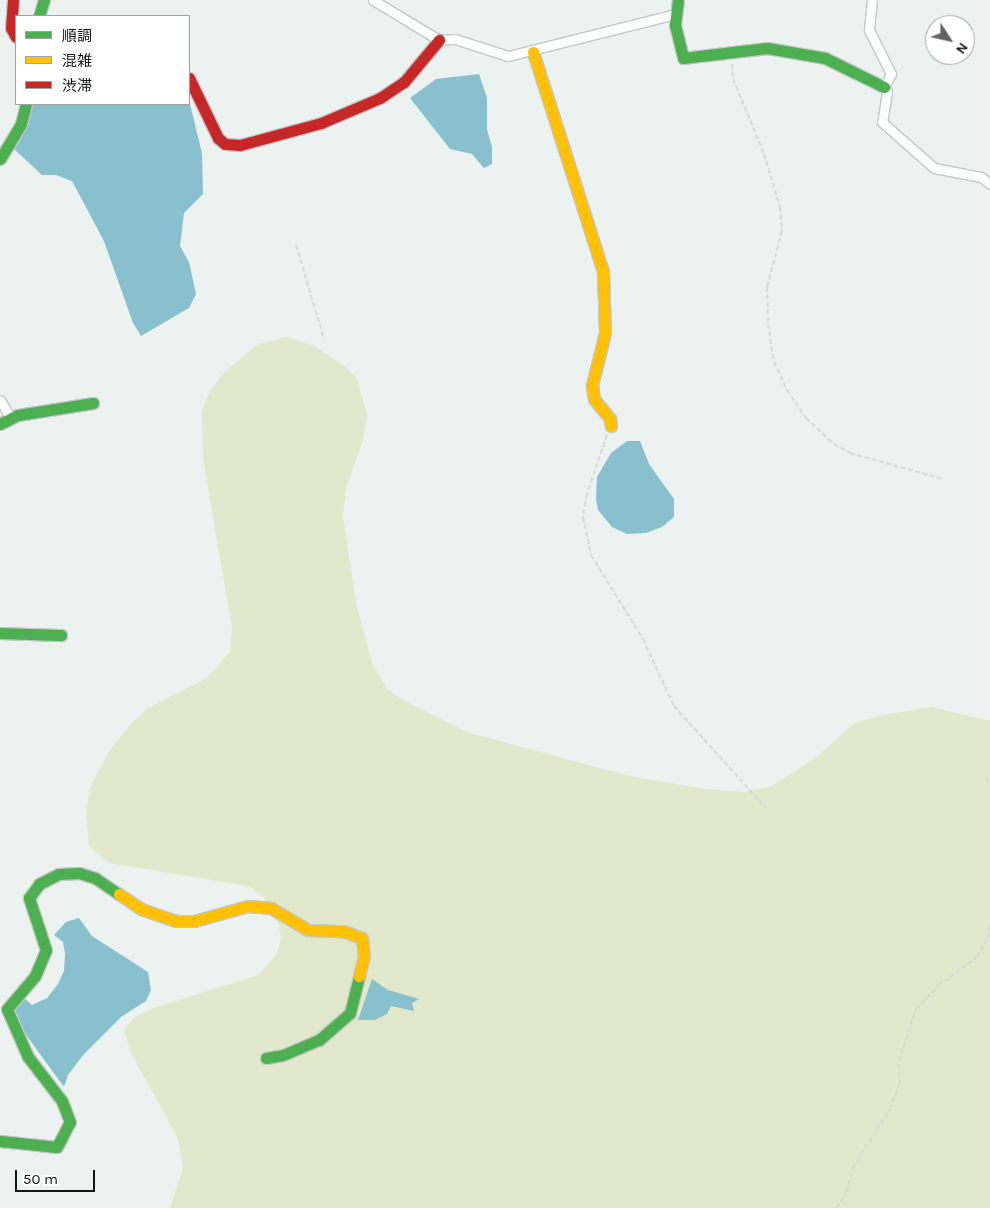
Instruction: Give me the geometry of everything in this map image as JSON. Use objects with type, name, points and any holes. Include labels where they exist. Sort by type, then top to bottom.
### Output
[{"type":"street","points":[[13,0],[10,28],[15,36]]},
{"type":"street","points":[[39,15],[44,0]]},
{"type":"street","points":[[373,0],[439,40],[454,38],[508,56],[533,52],[675,14]]},
{"type":"street","points":[[678,0],[675,14],[683,58],[767,48],[825,58],[884,87],[887,92],[882,122],[934,168],[981,177],[990,184]]},
{"type":"street","points":[[872,0],[869,30],[891,74],[884,87]]},
{"type":"street","points":[[190,80],[218,138],[225,144],[240,145],[321,123],[380,98],[404,82],[439,40]]},
{"type":"street","points":[[533,52],[603,272],[604,333],[592,385],[594,399],[610,419],[611,426]]},
{"type":"street","points":[[0,159],[21,124],[26,105]]},
{"type":"street","points":[[0,400],[11,418]]},
{"type":"street","points":[[0,424],[11,418],[94,403]]},
{"type":"street","points":[[0,633],[62,635]]},
{"type":"street","points":[[0,1141],[57,1147],[70,1122],[62,1100],[28,1057],[6,1009],[35,976],[46,950],[29,898],[39,884],[59,874],[79,873],[95,878],[141,909],[176,920],[194,921],[248,906],[270,908],[308,930],[343,931],[362,938],[364,956],[350,1013],[319,1040],[283,1055],[266,1058]]},
{"type":"path","points":[[730,53],[733,79],[764,154],[780,207],[782,231],[767,287],[768,324],[774,362],[787,390],[806,418],[834,444],[850,453],[944,479]]},
{"type":"path","points":[[296,245],[324,339]]},
{"type":"path","points":[[611,426],[587,494],[583,517],[592,555],[644,639],[674,706],[766,808]]},
{"type":"path","points":[[986,778],[990,785]]},
{"type":"path","points":[[836,1208],[847,1192],[854,1168],[890,1109],[900,1084],[899,1061],[916,1009],[938,986],[977,957],[988,938],[990,924]]},
{"type":"green space","points":[[286,337],[316,347],[343,365],[357,379],[367,414],[363,440],[346,488],[343,517],[356,603],[372,663],[387,689],[405,701],[467,732],[629,776],[705,789],[745,792],[770,787],[817,757],[853,724],[878,716],[932,707],[990,721],[990,1208],[170,1208],[183,1168],[178,1138],[131,1053],[124,1029],[136,1016],[154,1008],[258,975],[276,955],[281,939],[279,925],[265,899],[254,889],[242,885],[109,863],[89,846],[86,813],[90,788],[109,751],[131,724],[148,708],[207,678],[230,652],[232,628],[203,458],[202,411],[210,391],[222,375],[256,345]]},
{"type":"water","points":[[479,74],[487,98],[487,129],[492,147],[492,164],[484,168],[472,154],[450,149],[410,98],[436,79]]},
{"type":"water","points":[[190,104],[202,153],[203,194],[184,213],[180,246],[189,262],[196,294],[189,308],[141,336],[133,323],[104,241],[72,181],[56,175],[42,175],[14,149],[33,105]]},
{"type":"water","points":[[627,441],[640,441],[649,464],[674,499],[674,517],[662,527],[646,533],[627,534],[612,527],[598,510],[596,499],[597,477],[611,453]]},
{"type":"water","points":[[79,918],[92,936],[148,972],[151,990],[146,1001],[121,1017],[84,1054],[68,1075],[64,1087],[21,1028],[13,1006],[23,997],[32,1005],[47,998],[58,984],[64,971],[65,954],[63,942],[54,935],[66,922]]},
{"type":"water","points":[[372,979],[388,990],[419,999],[412,1003],[414,1011],[391,1006],[387,1014],[375,1020],[358,1020]]},
{"type":"traffic: fast","points":[[39,15],[44,0]]},
{"type":"traffic: fast","points":[[678,0],[675,25],[683,58],[767,48],[825,58],[884,87]]},
{"type":"traffic: fast","points":[[0,159],[21,124],[26,105]]},
{"type":"traffic: fast","points":[[0,424],[18,415],[93,403]]},
{"type":"traffic: fast","points":[[0,633],[61,635]]},
{"type":"traffic: fast","points":[[0,1141],[57,1147],[70,1122],[62,1101],[28,1057],[7,1009],[35,976],[46,950],[29,898],[39,884],[59,874],[79,873],[95,878],[119,894]]},
{"type":"traffic: fast","points":[[266,1058],[283,1055],[319,1040],[350,1013],[359,976]]},
{"type":"traffic: slow","points":[[533,52],[603,272],[605,333],[592,385],[594,399],[610,419],[611,426]]},
{"type":"traffic: slow","points":[[119,894],[141,909],[176,921],[194,921],[248,906],[271,908],[308,930],[343,931],[362,938],[364,956],[359,976]]},
{"type":"traffic: jam","points":[[13,0],[11,28],[15,35]]},
{"type":"traffic: jam","points":[[190,80],[218,138],[225,144],[240,145],[321,123],[380,98],[404,82],[439,40]]}]
